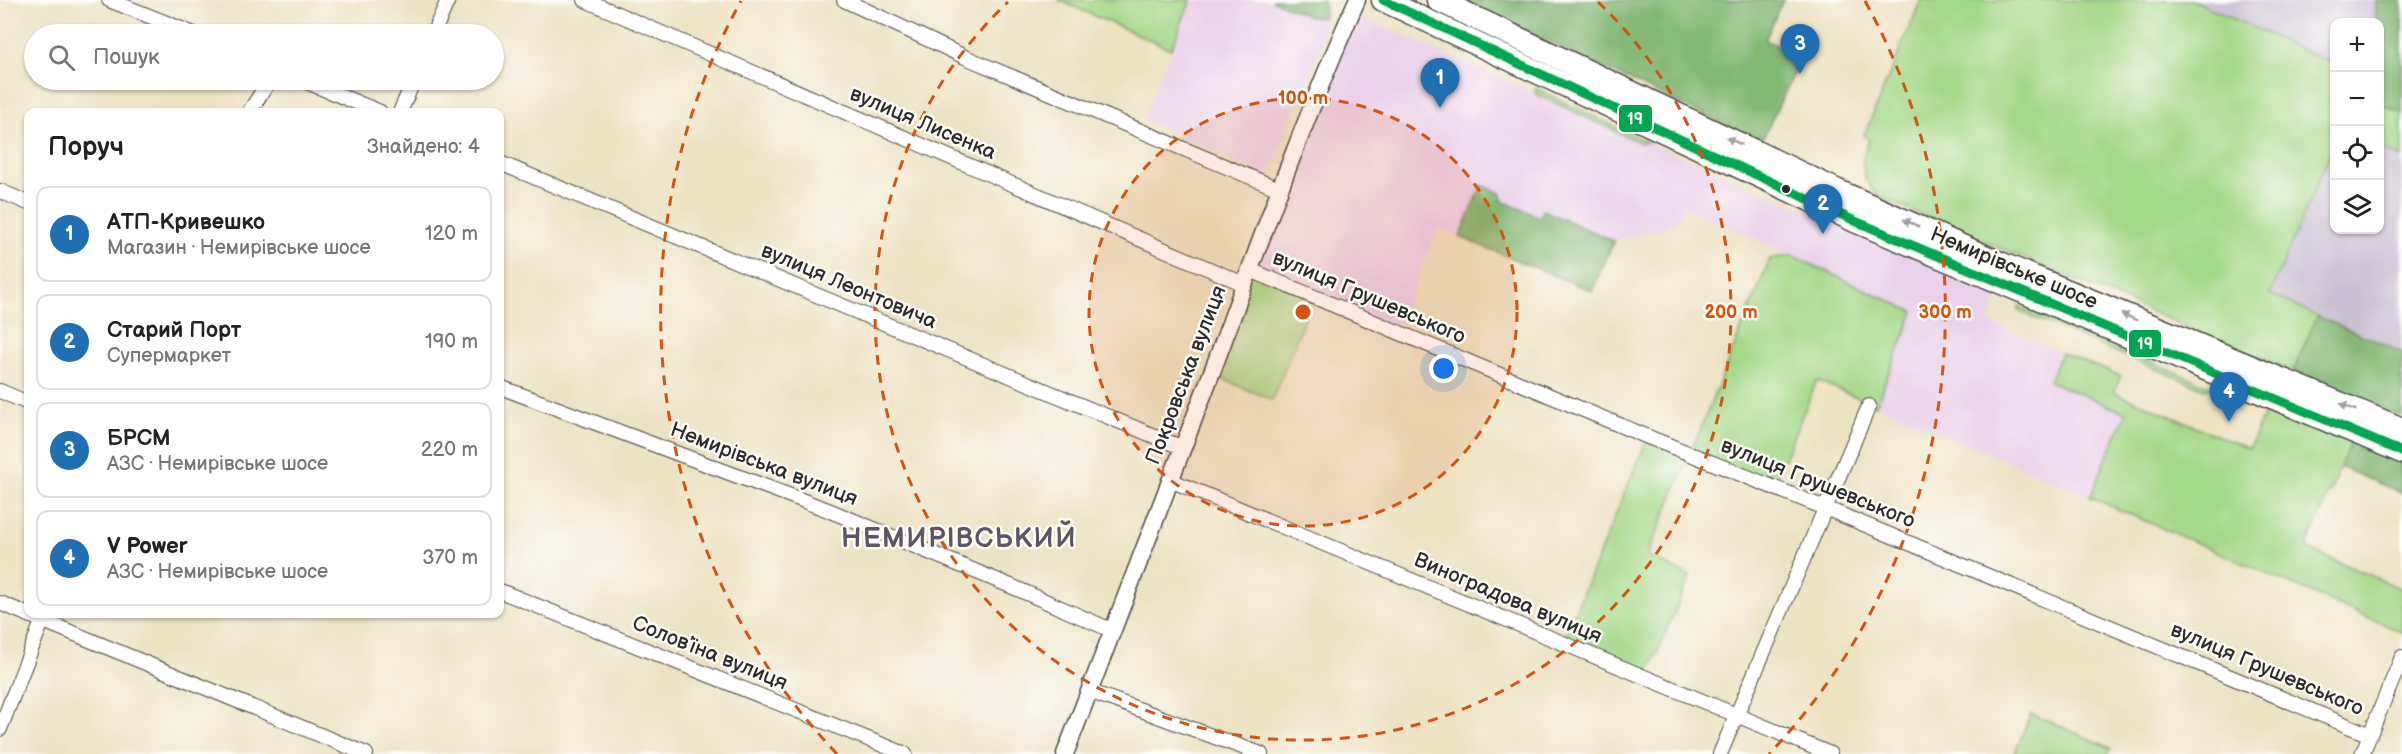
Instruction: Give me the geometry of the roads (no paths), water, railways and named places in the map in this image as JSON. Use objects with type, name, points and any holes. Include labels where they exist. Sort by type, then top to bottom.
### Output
[{"type":"main road","name":"Немирівське шосе","points":[[1383,0],[1855,221],[2402,452]]},
{"type":"main road","name":"Немирівське шосе","points":[[1438,0],[1838,191],[2000,263],[2402,429]]},
{"type":"street","points":[[109,0],[169,24]]},
{"type":"street","points":[[437,24],[448,0]]},
{"type":"street","name":"вулиця Лисенка","points":[[585,0],[1247,277]]},
{"type":"street","points":[[844,0],[965,57],[1279,189]]},
{"type":"street","name":"Покровська вулиця","points":[[1065,754],[1183,448],[1279,189],[1354,6]]},
{"type":"street","points":[[252,108],[263,90]]},
{"type":"street","points":[[326,90],[370,108]]},
{"type":"street","points":[[402,108],[410,90]]},
{"type":"street","name":"вулиця Леонтовича","points":[[504,165],[1183,448]]},
{"type":"street","points":[[0,191],[24,201]]},
{"type":"street","name":"вулиця Грушевського","points":[[1247,277],[1825,508],[2370,735]]},
{"type":"street","name":"Немирівська вулиця","points":[[504,388],[828,510],[1013,586],[1111,630]]},
{"type":"street","points":[[0,392],[24,401]]},
{"type":"street","points":[[1720,754],[1869,406]]},
{"type":"street","name":"Виноградова вулиця","points":[[1170,480],[1830,754]]},
{"type":"street","name":"Соловʼїна вулиця","points":[[504,593],[905,754]]},
{"type":"street","points":[[0,603],[24,611]]},
{"type":"street","points":[[0,729],[44,618]]},
{"type":"street","points":[[46,618],[366,754]]},
{"type":"street","points":[[2362,754],[2402,657]]},
{"type":"street","points":[[1089,691],[1261,754]]},
{"type":"place","name":"БРСМ","points":[[1800,74]]},
{"type":"place","name":"АТП-Кривешко","points":[[1440,108]]},
{"type":"place","name":"Старий Порт","points":[[1823,234]]},
{"type":"place","name":"V Power","points":[[2229,422]]},
{"type":"district","name":"НЕМИРІВСЬКИЙ","points":[[959,539]]}]
